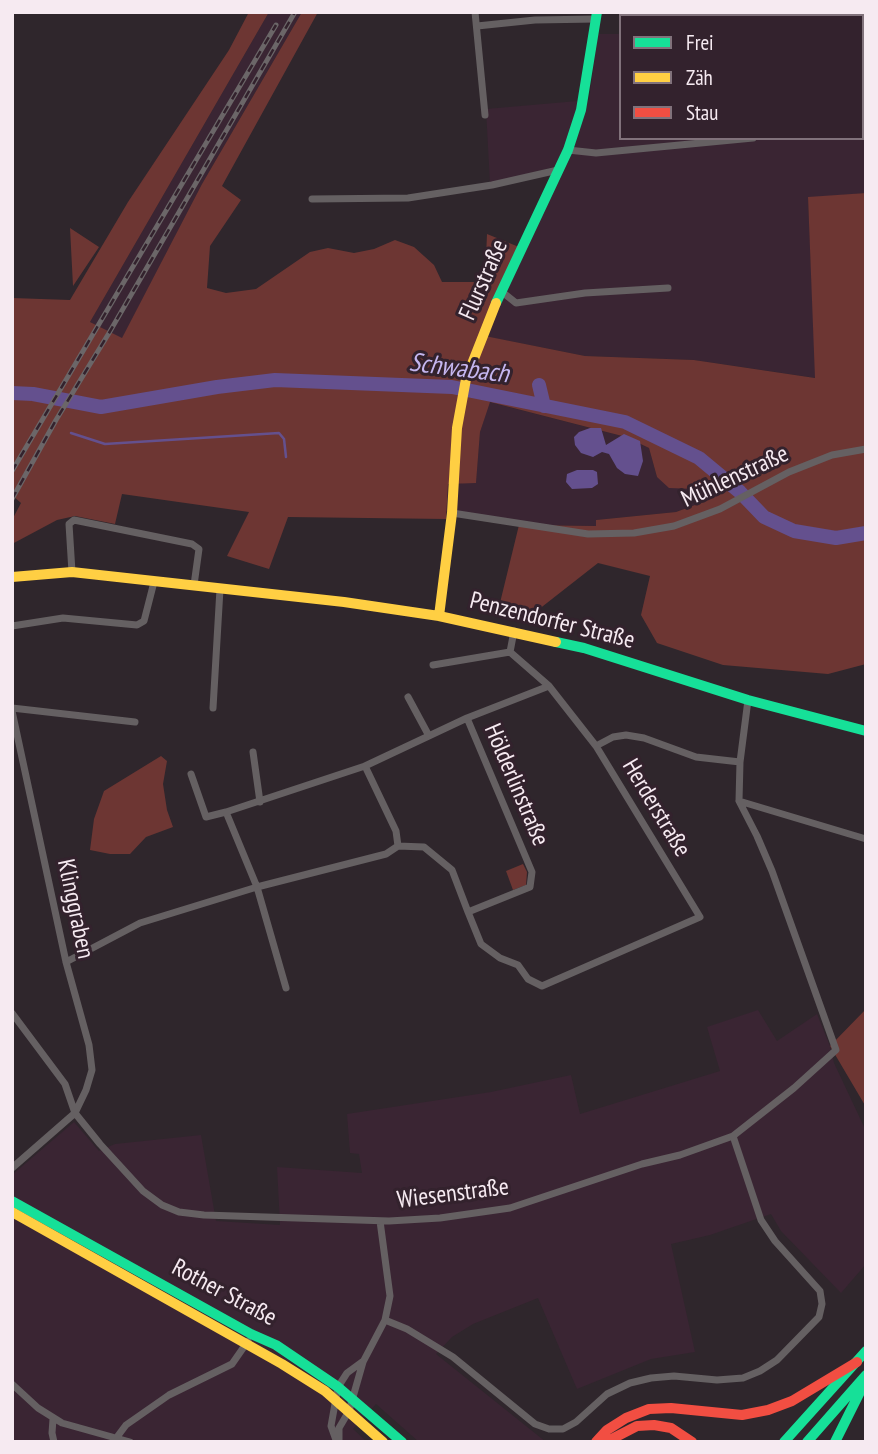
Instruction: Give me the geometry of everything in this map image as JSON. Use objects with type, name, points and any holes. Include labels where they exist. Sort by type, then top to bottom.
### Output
[{"type":"main road","name":"Flurstraße","points":[[439,616],[452,513],[457,428],[466,379],[501,291],[568,150],[581,110],[596,16]]},
{"type":"main road","name":"Penzendorfer Straße","points":[[12,577],[72,572],[344,602],[439,616],[514,631],[620,659],[748,700],[866,731]]},
{"type":"main road","name":"Rother Straße","points":[[12,1202],[249,1339],[325,1391],[383,1442]]},
{"type":"main road","name":"Rother Straße","points":[[12,1212],[249,1339],[276,1345],[338,1387],[402,1442]]},
{"type":"main road","points":[[784,1442],[866,1351]]},
{"type":"main road","points":[[596,1442],[607,1430],[626,1418],[649,1409],[671,1408],[742,1415],[768,1410],[792,1401],[857,1362]]},
{"type":"main road","points":[[807,1442],[866,1378]]},
{"type":"main road","points":[[835,1442],[866,1378]]},
{"type":"main road","points":[[606,1442],[637,1426],[654,1425],[671,1428],[692,1442]]},
{"type":"street","points":[[475,12],[485,115]]},
{"type":"street","points":[[477,26],[596,16]]},
{"type":"street","points":[[568,150],[596,153],[732,140]]},
{"type":"street","points":[[312,200],[408,198],[558,170]]},
{"type":"street","points":[[501,291],[516,303],[585,293],[668,288]]},
{"type":"street","name":"Mühlenstraße","points":[[452,513],[588,534],[634,533],[674,526],[732,502],[789,472],[832,455],[866,449]]},
{"type":"street","points":[[72,572],[69,524],[74,520],[192,544],[200,549],[194,585]]},
{"type":"street","points":[[12,626],[63,618],[137,625],[144,621],[154,582]]},
{"type":"street","points":[[213,708],[220,589]]},
{"type":"street","points":[[433,665],[510,652],[514,631]]},
{"type":"street","name":"Herderstraße","points":[[468,912],[481,944],[500,958],[518,965],[528,979],[542,986],[700,917],[596,746],[550,686],[510,652]]},
{"type":"street","name":"Hölderlinstraße","points":[[468,912],[530,887],[532,872],[467,718],[550,686]]},
{"type":"street","points":[[408,697],[429,736]]},
{"type":"street","points":[[748,700],[740,762],[739,801],[866,839]]},
{"type":"street","points":[[12,710],[135,722]]},
{"type":"street","name":"Klinggraben","points":[[12,710],[66,962],[89,1045],[92,1070],[75,1113]]},
{"type":"street","points":[[191,774],[206,817],[260,802],[365,766],[467,718]]},
{"type":"street","points":[[596,746],[613,737],[626,735],[643,738],[696,757],[740,762]]},
{"type":"street","points":[[253,752],[260,802]]},
{"type":"street","points":[[365,766],[396,831],[398,846]]},
{"type":"street","name":"Wiesenstraße","points":[[12,1013],[65,1084],[75,1113],[100,1144],[143,1191],[162,1205],[179,1212],[380,1221],[440,1218],[510,1208],[733,1136],[794,1088],[836,1050],[772,871],[739,801]]},
{"type":"street","points":[[226,812],[257,887],[286,988]]},
{"type":"street","points":[[66,962],[140,923],[257,887],[386,854],[398,846],[424,847],[452,870],[468,912]]},
{"type":"street","points":[[12,1168],[75,1113]]},
{"type":"street","points":[[385,1320],[407,1329],[453,1357],[536,1424],[549,1429],[563,1429],[576,1422],[607,1394],[630,1383],[674,1376],[717,1380],[743,1378],[760,1371],[776,1360],[818,1317],[822,1304],[820,1291],[775,1241],[761,1220],[733,1136]]},
{"type":"street","points":[[338,1442],[339,1428],[349,1411],[363,1362],[385,1320],[390,1296],[380,1221]]},
{"type":"street","points":[[117,1439],[126,1425],[169,1395],[232,1364],[249,1339]]},
{"type":"street","points":[[338,1442],[331,1426],[338,1387],[347,1373],[363,1362]]},
{"type":"street","points":[[12,1384],[53,1419],[130,1442]]},
{"type":"street","points":[[53,1419],[54,1442]]},
{"type":"shaded area","points":[[249,12],[269,12],[90,322],[122,338],[202,184],[302,12],[318,12],[222,186],[241,200],[210,246],[207,288],[226,293],[256,289],[310,252],[328,248],[354,253],[374,249],[395,240],[414,247],[434,265],[442,282],[485,282],[487,234],[519,247],[480,335],[585,356],[694,360],[815,378],[808,197],[866,193],[866,664],[828,674],[723,665],[657,643],[641,615],[650,576],[598,563],[529,617],[498,611],[519,525],[596,526],[596,520],[676,512],[703,502],[695,489],[669,488],[657,477],[649,448],[626,437],[490,402],[480,432],[476,483],[448,484],[446,519],[288,517],[269,569],[227,556],[249,512],[122,494],[115,524],[75,516],[57,520],[12,544],[12,520],[21,503],[12,495],[12,298],[70,300],[128,202],[229,50]]},
{"type":"shaded area","points":[[269,12],[302,12],[202,184],[122,339],[90,322]]},
{"type":"shaded area","points":[[598,34],[619,34],[619,140],[864,140],[866,74],[866,193],[808,198],[816,378],[694,360],[585,356],[479,335],[557,166],[490,184],[486,109],[589,100]]},
{"type":"shaded area","points":[[70,228],[99,247],[73,286]]},
{"type":"shaded area","points":[[489,402],[626,437],[649,448],[657,477],[695,489],[703,502],[676,512],[596,520],[597,526],[519,525],[446,511],[448,484],[476,482],[480,432]]},
{"type":"shaded area","points":[[590,428],[601,428],[606,445],[624,434],[640,441],[643,461],[638,476],[625,474],[617,468],[609,454],[602,452],[593,457],[581,453],[575,445],[574,437]]},
{"type":"shaded area","points":[[577,470],[597,472],[598,484],[592,488],[572,489],[566,482],[567,474]]},
{"type":"shaded area","points":[[161,756],[167,761],[163,784],[173,827],[146,837],[130,854],[90,850],[94,819],[104,791]]},
{"type":"shaded area","points":[[523,864],[527,872],[526,885],[513,890],[506,871]]},
{"type":"shaded area","points":[[866,1009],[866,1107],[830,1046]]},
{"type":"shaded area","points":[[758,1010],[777,1041],[817,1014],[834,1063],[866,1131],[866,1264],[841,1293],[781,1231],[771,1214],[710,1235],[671,1244],[695,1352],[651,1359],[577,1389],[538,1298],[473,1324],[452,1337],[436,1354],[546,1442],[419,1442],[376,1404],[353,1429],[367,1442],[12,1442],[12,1175],[74,1122],[99,1151],[115,1144],[201,1135],[216,1221],[280,1225],[277,1167],[362,1173],[359,1154],[350,1153],[347,1114],[491,1092],[571,1075],[580,1114],[720,1071],[707,1027]]},
{"type":"waterway","name":"Schwabach","points":[[12,393],[33,394],[101,407],[275,380],[452,387],[625,422],[699,458],[740,492],[764,517],[794,531],[836,538],[866,533]]},
{"type":"waterway","points":[[539,385],[544,406]]},
{"type":"waterway","points":[[71,433],[105,444],[279,433],[284,439],[286,457]]},
{"type":"railway","points":[[12,499],[295,12]]},
{"type":"railway","points":[[12,471],[276,25]]},
{"type":"traffic: fast","points":[[496,303],[568,150],[581,110],[597,12]]},
{"type":"traffic: fast","points":[[556,642],[584,648],[748,700],[866,731]]},
{"type":"traffic: fast","points":[[12,1201],[251,1334],[276,1345],[338,1387],[402,1442]]},
{"type":"traffic: fast","points":[[784,1442],[866,1351]]},
{"type":"traffic: fast","points":[[807,1442],[866,1375]]},
{"type":"traffic: fast","points":[[835,1442],[863,1386]]},
{"type":"traffic: slow","points":[[439,616],[452,513],[457,428],[466,379],[496,303]]},
{"type":"traffic: slow","points":[[12,577],[72,572],[344,602],[439,616],[556,642]]},
{"type":"traffic: slow","points":[[12,1212],[282,1364],[325,1391],[383,1442]]},
{"type":"traffic: jam","points":[[596,1442],[607,1430],[626,1418],[649,1409],[671,1408],[742,1415],[768,1410],[792,1401],[857,1362]]},
{"type":"traffic: jam","points":[[606,1442],[637,1426],[654,1425],[671,1428],[692,1442]]}]
